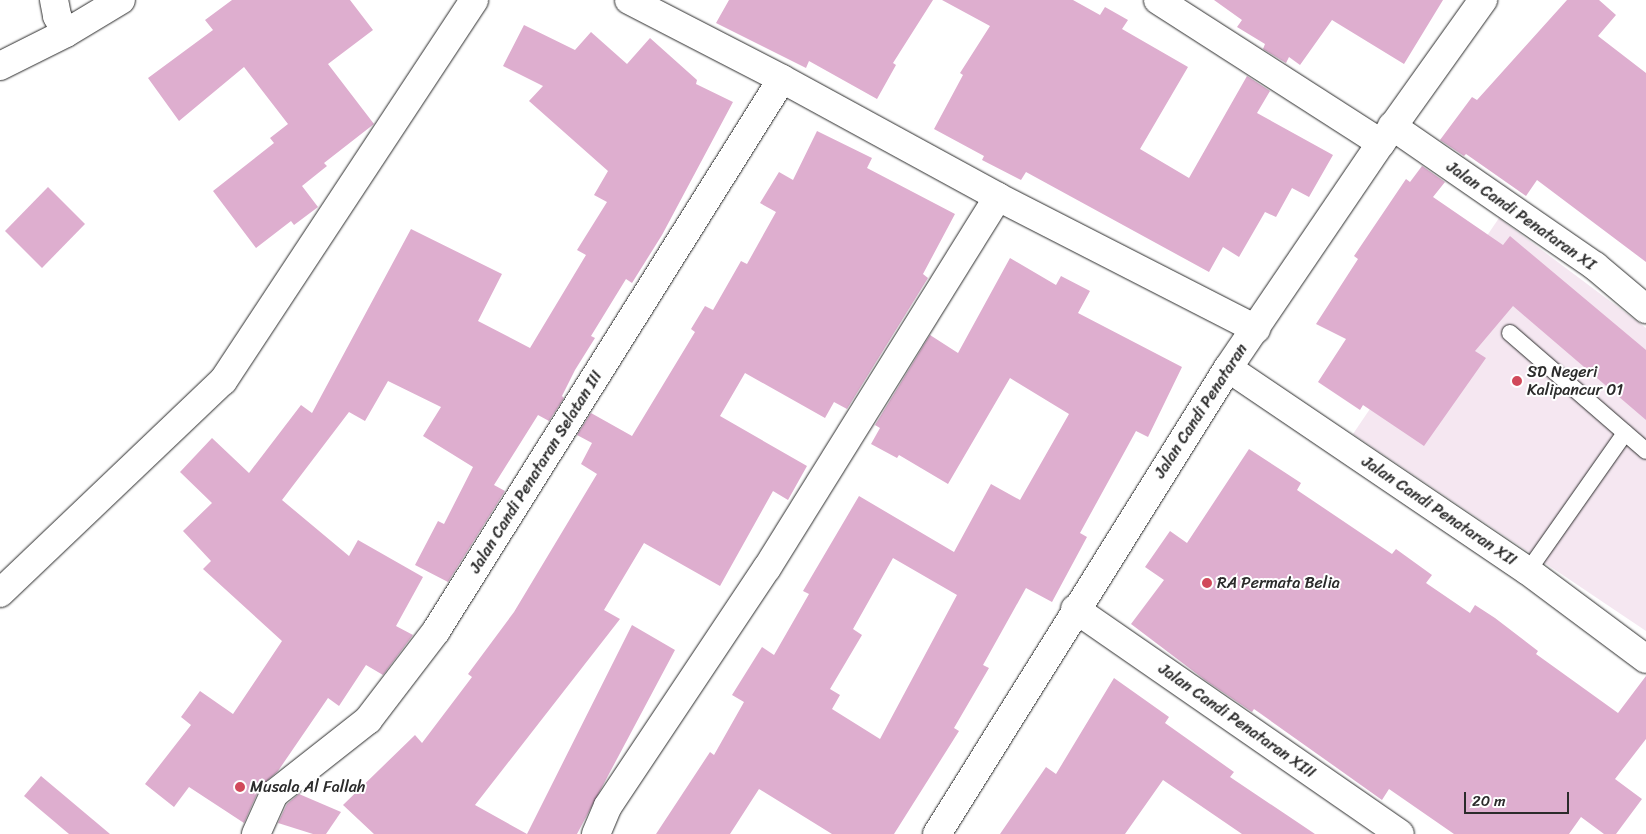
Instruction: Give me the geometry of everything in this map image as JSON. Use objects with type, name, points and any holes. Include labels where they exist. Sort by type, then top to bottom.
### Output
[{"type":"street","points":[[54,0],[57,16],[66,33]]},
{"type":"street","points":[[0,66],[66,33],[121,0]]},
{"type":"street","points":[[0,593],[223,381],[474,0]]},
{"type":"street","points":[[629,0],[782,79],[998,197],[1256,329]]},
{"type":"street","name":"Jalan Candi Penataran XI","points":[[1158,0],[1387,134],[1595,266],[1646,309]]},
{"type":"street","name":"Jalan Candi Penataran","points":[[937,834],[1075,608],[1228,368],[1387,134],[1483,0]]},
{"type":"street","name":"Jalan Candi Penataran Selatan III","points":[[256,834],[274,794],[368,720],[436,631],[782,79]]},
{"type":"street","points":[[596,834],[608,806],[767,568],[998,197]]},
{"type":"street","name":"Jalan Candi Penataran XII","points":[[1228,368],[1528,571],[1646,659]]},
{"type":"street","name":"Jalan Candi Penataran XIII","points":[[1075,608],[1400,834]]},
{"type":"lane","points":[[1510,333],[1646,451]]},
{"type":"lane","points":[[1528,571],[1625,433]]},
{"type":"shaded area","name":"SD Negeri Kalipancur 01","points":[[1499,218],[1646,328],[1646,631],[1353,434]]},
{"type":"building","points":[[232,0],[350,0],[373,30],[328,64],[374,124],[324,163],[327,166],[302,186],[318,207],[294,225],[291,221],[256,248],[213,191],[274,143],[270,138],[288,124],[244,67],[179,121],[148,78],[213,30],[205,20]]},
{"type":"building","points":[[729,0],[933,0],[893,63],[896,65],[877,99],[809,61],[806,68],[716,23]]},
{"type":"building","points":[[942,0],[1073,0],[1100,15],[1105,7],[1128,20],[1122,29],[1188,67],[1140,149],[1189,178],[1247,76],[1270,91],[1257,113],[1333,155],[1309,197],[1292,188],[1276,217],[1265,212],[1239,257],[1223,247],[1209,272],[1026,172],[1021,180],[982,160],[984,156],[934,129],[963,75],[960,73],[990,26]]},
{"type":"building","points":[[1214,0],[1443,0],[1404,64],[1332,20],[1300,65],[1289,57],[1286,63],[1263,49],[1265,44],[1237,27],[1242,20]]},
{"type":"building","points":[[1567,0],[1599,0],[1616,15],[1598,36],[1646,73],[1646,262],[1537,180],[1526,196],[1466,154],[1464,156],[1440,140],[1472,97],[1477,100]]},
{"type":"building","points":[[524,25],[575,50],[591,32],[627,64],[650,38],[697,80],[696,84],[733,102],[662,235],[632,283],[626,279],[591,336],[595,338],[575,370],[562,396],[564,398],[549,421],[538,415],[494,485],[505,491],[448,582],[415,565],[438,521],[444,524],[473,467],[423,436],[441,407],[388,381],[365,421],[349,412],[282,500],[349,556],[358,540],[423,577],[396,626],[413,635],[383,675],[366,665],[339,706],[328,698],[278,771],[260,787],[244,823],[189,787],[174,807],[145,784],[191,725],[181,717],[200,691],[233,714],[282,641],[203,569],[211,561],[183,531],[212,503],[180,472],[212,438],[249,473],[301,405],[312,413],[411,229],[502,274],[478,321],[530,348],[586,255],[577,250],[607,202],[594,195],[608,171],[529,101],[543,86],[503,66]]},
{"type":"building","points":[[817,131],[872,158],[867,168],[955,214],[923,274],[928,278],[847,409],[834,402],[825,418],[745,373],[720,416],[807,466],[788,500],[773,491],[720,586],[644,543],[604,610],[620,619],[475,805],[527,834],[374,834],[343,805],[415,735],[422,743],[472,677],[468,674],[514,612],[597,474],[581,464],[592,443],[577,435],[591,413],[632,436],[695,332],[691,329],[705,306],[713,310],[741,261],[747,264],[776,212],[760,203],[779,172],[793,180]]},
{"type":"building","points":[[1422,166],[1445,182],[1433,197],[1503,245],[1510,236],[1646,350],[1646,420],[1513,306],[1475,351],[1486,358],[1424,446],[1363,405],[1360,410],[1318,382],[1346,339],[1316,324],[1358,259],[1354,256],[1406,179],[1410,182]]},
{"type":"building","points":[[48,187],[85,224],[42,268],[5,231]]},
{"type":"building","points":[[1010,258],[1056,285],[1061,276],[1090,291],[1078,313],[1182,367],[1148,437],[1136,431],[1080,533],[1087,537],[1052,602],[1026,588],[983,665],[989,668],[954,728],[959,731],[894,834],[832,834],[759,789],[730,834],[656,834],[710,752],[714,755],[744,702],[732,695],[762,647],[774,655],[809,594],[803,591],[859,496],[954,552],[991,484],[1020,500],[1069,414],[1010,378],[948,484],[899,455],[897,458],[871,444],[880,428],[875,425],[930,335],[958,353]],"holes":[[[893,558],[957,595],[880,739],[832,709],[840,695],[830,689],[862,635],[853,629]]]},
{"type":"building","points":[[1249,449],[1301,483],[1297,490],[1392,554],[1396,549],[1432,575],[1426,583],[1470,613],[1475,605],[1495,618],[1538,651],[1536,654],[1618,713],[1646,676],[1646,739],[1615,779],[1642,799],[1616,834],[1604,834],[1581,817],[1569,834],[1454,834],[1389,789],[1382,800],[1254,709],[1252,712],[1205,680],[1131,624],[1164,580],[1145,567],[1170,531],[1187,543]]},
{"type":"building","points":[[632,625],[675,650],[577,834],[527,834]]},
{"type":"building","points":[[1114,678],[1169,717],[1165,723],[1234,772],[1230,777],[1315,834],[1242,834],[1163,780],[1125,834],[1000,834],[1046,767],[1056,774]]},
{"type":"building","points":[[41,776],[110,834],[69,834],[24,796]]},
{"type":"building","points":[[299,794],[341,812],[326,834],[313,834],[278,823],[287,804]]},
{"type":"place","name":"SD Negeri Kalipancur 01","points":[[1517,381]]},
{"type":"place","name":"RA Permata Belia","points":[[1207,583]]},
{"type":"place","name":"Musala Al Fallah","points":[[240,787]]}]
